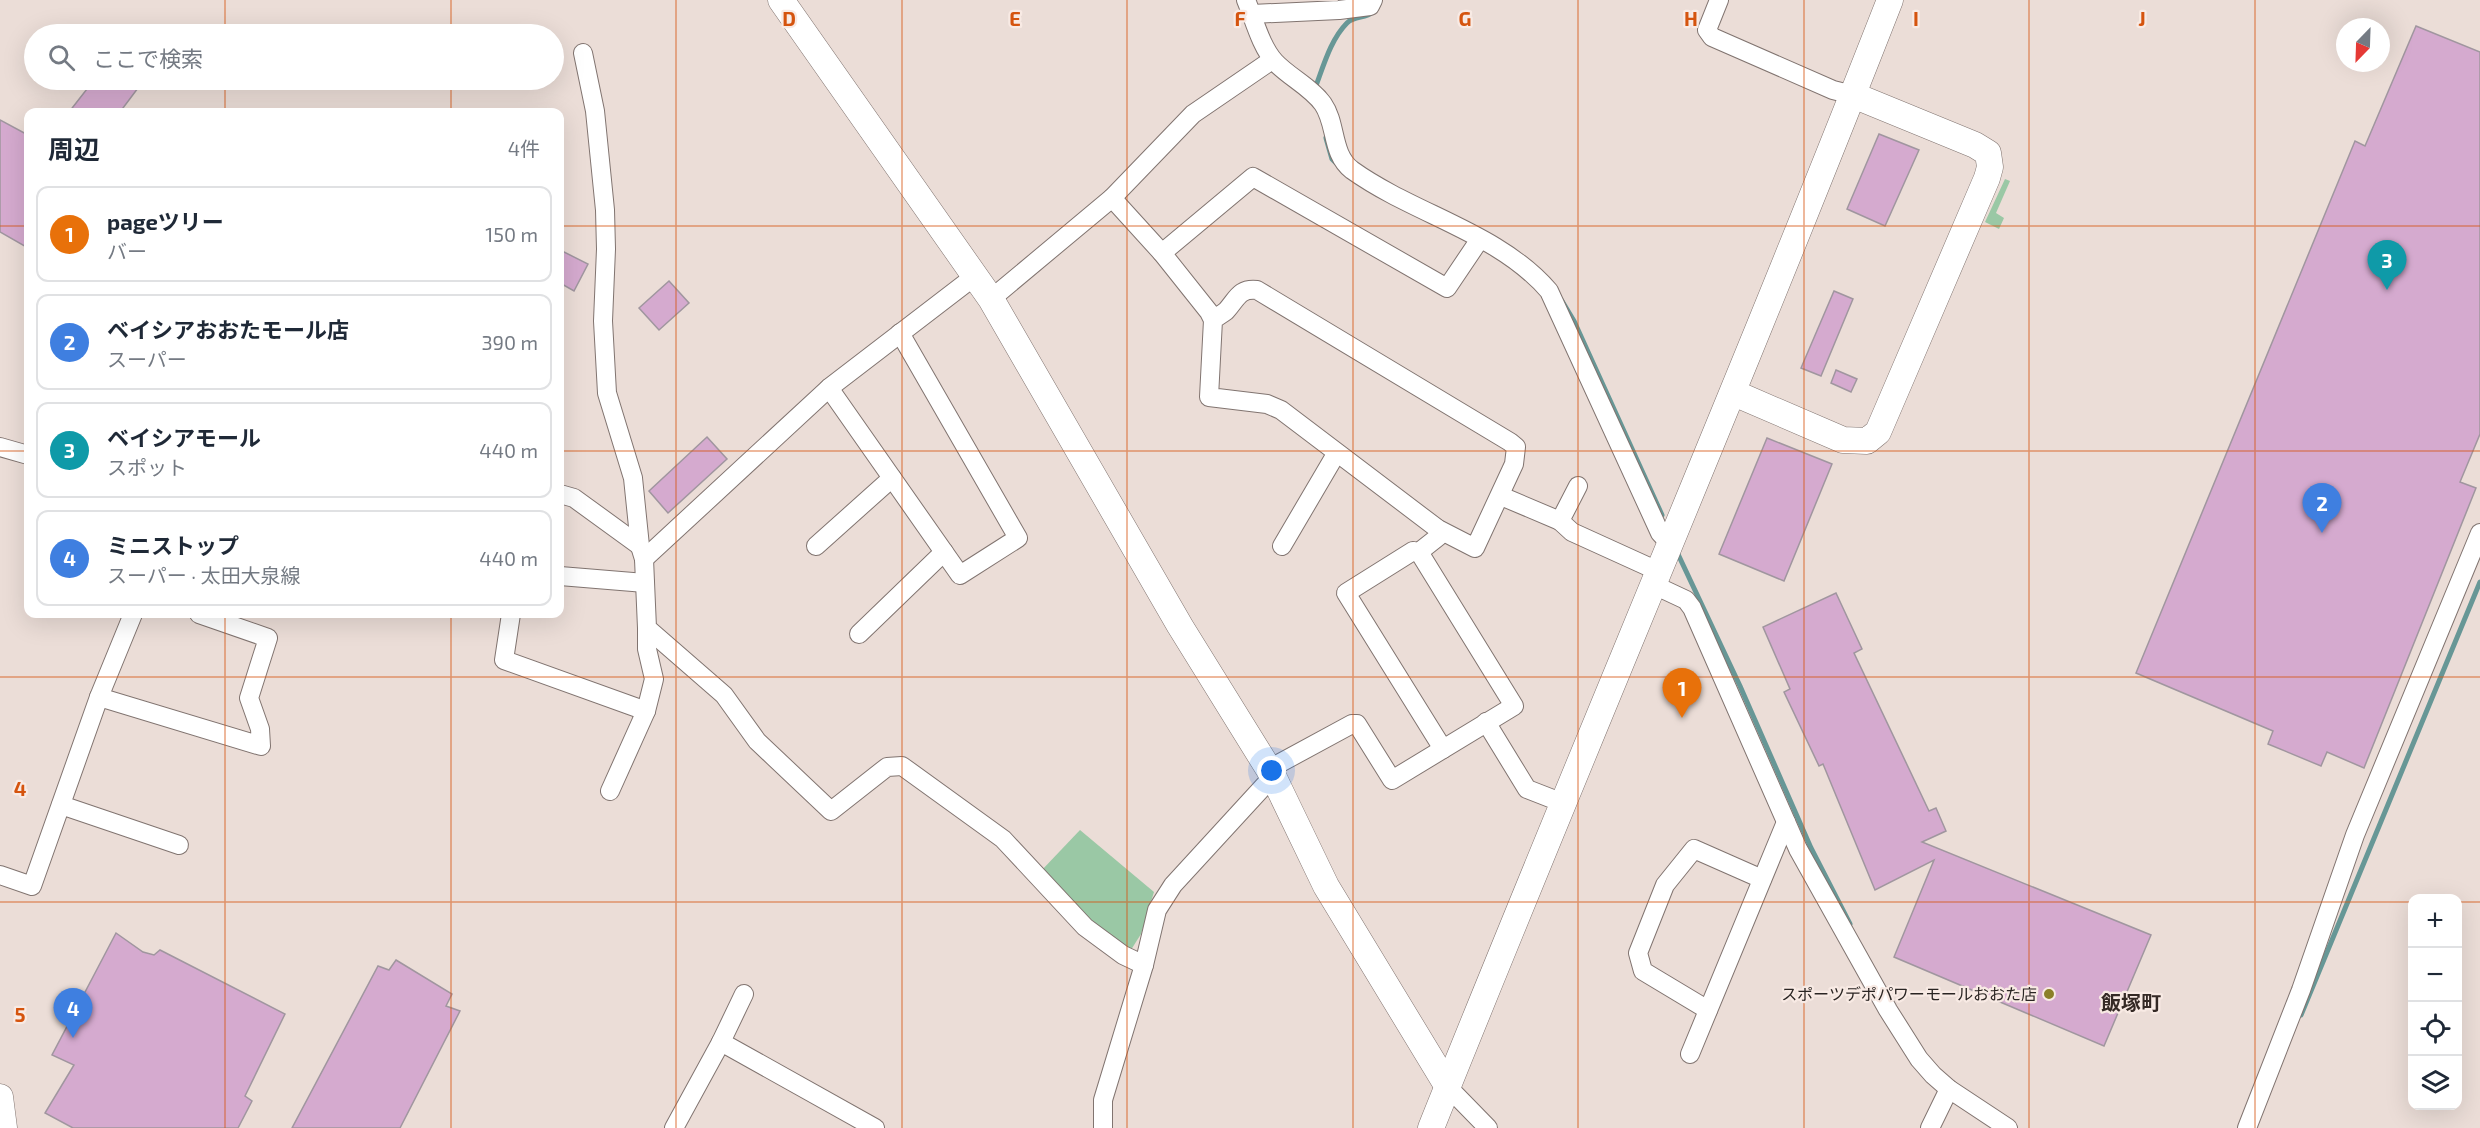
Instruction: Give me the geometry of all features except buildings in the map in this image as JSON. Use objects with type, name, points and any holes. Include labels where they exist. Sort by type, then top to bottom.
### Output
[{"type":"street","points":[[781,0],[991,299],[1180,626],[1271,773],[1326,886],[1448,1087],[1488,1128]]},
{"type":"street","points":[[1373,0],[1370,6],[1339,10],[1249,7],[1272,60],[1322,103],[1329,117],[1343,162],[1393,194],[1480,238],[1518,261],[1549,291],[1660,533],[1670,544]]},
{"type":"street","points":[[1719,0],[1707,30],[1712,37],[1833,90],[1853,95],[1975,145],[1988,153],[1990,167],[1878,432],[1867,441],[1843,440],[1734,393]]},
{"type":"street","points":[[1431,1128],[1563,802],[1734,393],[1890,0]]},
{"type":"street","points":[[583,53],[595,111],[605,210],[603,321],[607,393],[633,478],[645,583],[647,648],[654,679],[646,711],[610,791]]},
{"type":"street","points":[[991,299],[1112,198],[1193,114],[1272,60]]},
{"type":"street","points":[[1162,253],[1253,177],[1447,288],[1480,238]]},
{"type":"street","points":[[1112,198],[1162,253],[1213,320],[1209,397],[1257,402],[1275,407],[1438,529],[1475,548],[1501,496],[1517,456],[1516,447],[1257,290],[1243,291],[1236,296],[1226,311],[1213,320]]},
{"type":"street","points":[[642,553],[829,388],[975,276]]},
{"type":"street","points":[[829,388],[960,575],[1018,538],[900,333]]},
{"type":"street","points":[[0,447],[24,454]]},
{"type":"street","points":[[1282,546],[1336,454]]},
{"type":"street","points":[[816,546],[892,478]]},
{"type":"street","points":[[1560,521],[1578,486]]},
{"type":"street","points":[[564,495],[574,498],[642,553]]},
{"type":"street","points":[[1501,496],[1560,521],[1572,532],[1657,578],[1686,600],[1692,608],[1798,849],[1888,1010],[1919,1059],[1949,1089],[2008,1128]]},
{"type":"street","points":[[1438,529],[1438,537],[1419,552],[1413,551],[1346,593],[1443,748]]},
{"type":"street","points":[[2247,1128],[2301,990],[2355,835],[2480,533]]},
{"type":"street","points":[[859,634],[944,552]]},
{"type":"street","points":[[1103,1128],[1103,1100],[1144,965],[1157,910],[1173,885],[1271,773],[1352,724],[1357,724],[1392,780],[1514,705],[1419,552]]},
{"type":"street","points":[[564,576],[645,583]]},
{"type":"street","points":[[0,875],[32,886],[99,697],[131,618]]},
{"type":"street","points":[[99,697],[261,746],[260,729],[249,698],[268,638],[210,618]]},
{"type":"street","points":[[510,618],[504,660],[646,711]]},
{"type":"street","points":[[647,628],[724,695],[757,741],[831,811],[886,767],[902,766],[1002,838],[1085,927],[1123,955],[1144,965]]},
{"type":"street","points":[[1486,722],[1527,789],[1563,802]]},
{"type":"street","points":[[61,805],[179,845]]},
{"type":"street","points":[[1690,1054],[1785,822]]},
{"type":"street","points":[[1708,1010],[1643,971],[1638,952],[1665,885],[1694,849],[1762,879]]},
{"type":"street","points":[[674,1128],[722,1042],[744,994]]},
{"type":"street","points":[[722,1042],[875,1128]]},
{"type":"street","points":[[1930,1128],[1949,1089]]},
{"type":"street","points":[[0,1097],[4,1128]]},
{"type":"green space","points":[[2005,179],[2010,181],[1996,213],[2004,218],[1999,229],[1985,222]]},
{"type":"green space","points":[[1080,830],[1154,892],[1141,934],[1129,953],[1116,946],[1041,871]]},
{"type":"waterway","points":[[1314,91],[1341,30],[1350,21],[1367,16],[1372,12]]},
{"type":"waterway","points":[[1326,138],[1332,159],[1337,164]]},
{"type":"waterway","points":[[1562,301],[1574,321],[1662,515]]},
{"type":"waterway","points":[[1677,552],[1740,686],[1811,848],[1850,924]]},
{"type":"waterway","points":[[2301,1015],[2480,582]]},
{"type":"place","name":"ベイシアモール","points":[[2387,290]]},
{"type":"place","name":"ベイシアおおたモール店","points":[[2322,533]]},
{"type":"place","name":"pageツリー","points":[[1682,718]]},
{"type":"place","name":"スポーツデポパワーモールおおた店","points":[[2049,994]]},
{"type":"place","name":"ミニストップ","points":[[73,1038]]},
{"type":"district","name":"飯塚町","points":[[2131,1003]]}]
